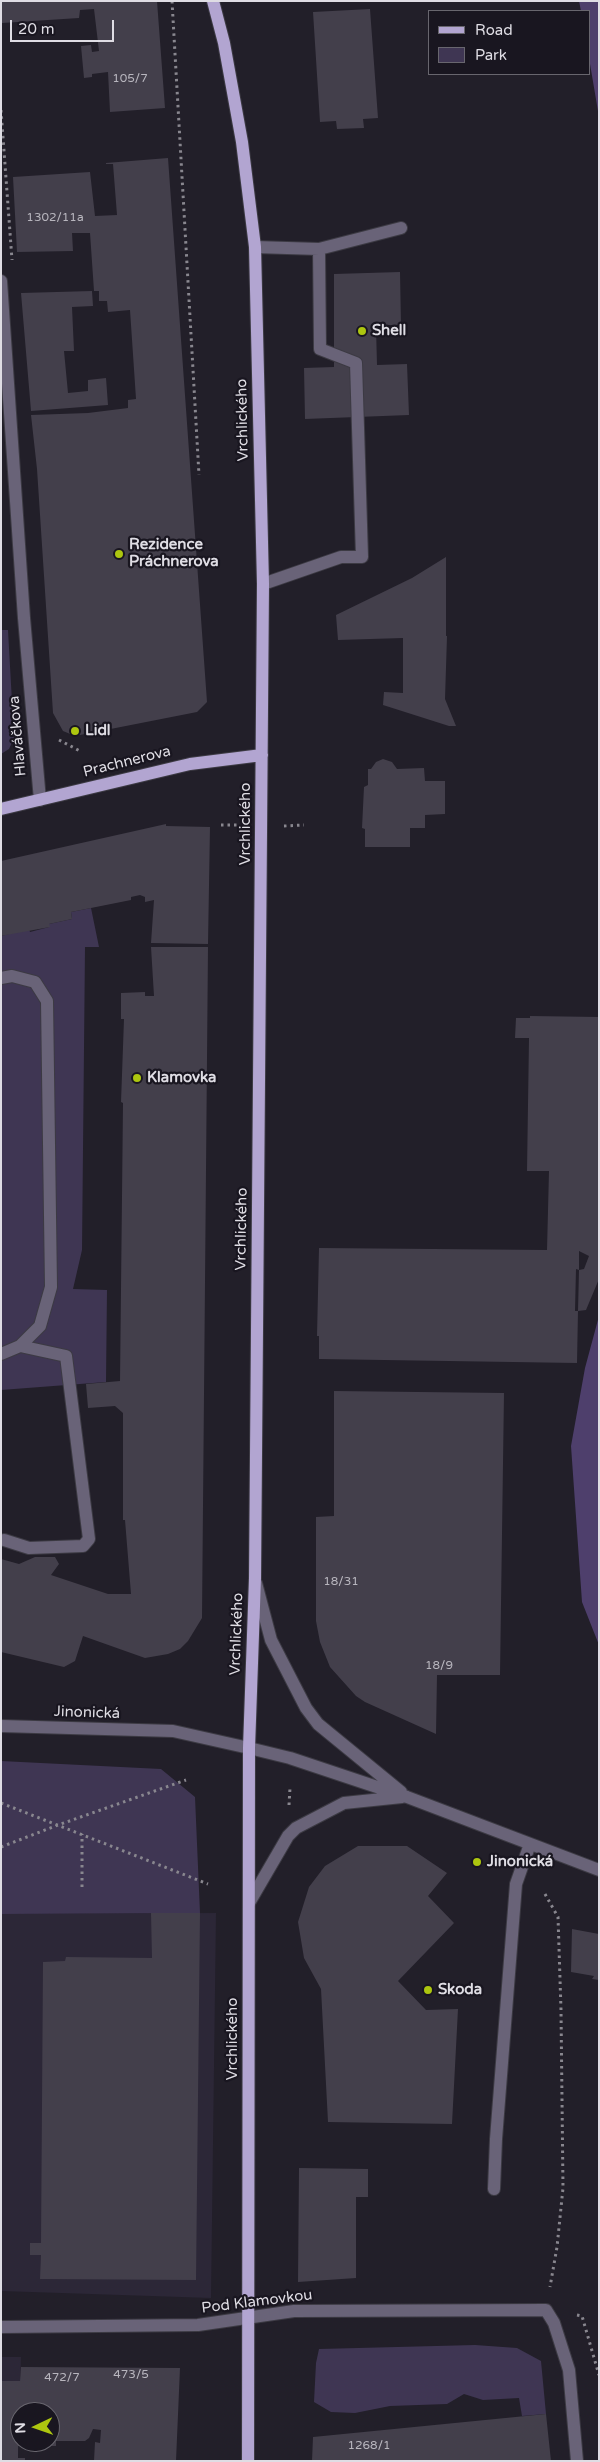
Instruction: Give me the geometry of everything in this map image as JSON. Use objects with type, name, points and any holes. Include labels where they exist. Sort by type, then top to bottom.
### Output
[{"type":"main road","name":"Vrchlického","points":[[213,1],[224,43],[242,142],[255,247],[263,584],[255,1578],[249,1748],[248,2461]]},
{"type":"main road","name":"Prachnerova","points":[[1,808],[190,764],[262,755]]},
{"type":"street","points":[[255,247],[319,249],[401,228]]},
{"type":"street","points":[[263,584],[341,557],[362,557],[356,363],[320,349],[319,249]]},
{"type":"street","name":"Hlaváčkova","points":[[1,281],[24,618],[40,800]]},
{"type":"street","points":[[1,978],[12,976],[35,982],[47,1001],[51,1286],[40,1326],[20,1346],[1,1354]]},
{"type":"street","points":[[4,1540],[29,1548],[83,1546],[89,1539],[66,1356],[20,1346]]},
{"type":"street","points":[[255,1578],[271,1640],[306,1708],[318,1724],[407,1797]]},
{"type":"street","name":"Jinonická","points":[[1,1726],[173,1731],[249,1748],[290,1758],[407,1797],[599,1870]]},
{"type":"street","points":[[250,1904],[288,1836],[296,1828],[344,1803],[407,1797]]},
{"type":"street","points":[[494,2189],[496,2139],[516,1884],[530,1844]]},
{"type":"street","points":[[546,2310],[554,2323],[569,2370],[577,2461]]},
{"type":"street","name":"Pod Klamovkou","points":[[1,2327],[198,2325],[294,2311],[546,2310]]},
{"type":"path","points":[[172,1],[199,475]]},
{"type":"path","points":[[1,1848],[58,1825],[186,1780]]},
{"type":"path","points":[[290,1788],[289,1808],[295,1811]]},
{"type":"path","points":[[1,1803],[208,1884]]},
{"type":"path","points":[[82,1834],[82,1887]]},
{"type":"path","points":[[544,1894],[558,1917],[563,2178],[557,2247],[546,2310]]},
{"type":"shaded area","points":[[579,1],[599,1],[599,117],[590,64],[590,10],[581,10]]},
{"type":"shaded area","points":[[599,1316],[599,1645],[582,1602],[571,1446],[585,1368]]},
{"type":"shaded area","points":[[216,1913],[211,2298],[1,2291],[1,1914]]},
{"type":"shaded area","points":[[1,2357],[21,2357],[20,2402],[10,2402],[10,2452],[18,2452],[18,2458],[25,2458],[25,2461],[1,2461]]},
{"type":"green space","points":[[1,630],[8,630],[14,738],[9,749],[1,754]]},
{"type":"green space","points":[[91,908],[99,947],[85,947],[82,1250],[73,1289],[107,1290],[106,1382],[1,1390],[1,936],[29,929],[30,932],[49,927],[49,924],[72,919],[71,912]]},
{"type":"green space","points":[[1,1761],[161,1769],[195,1797],[200,1913],[1,1914]]},
{"type":"green space","points":[[475,2345],[517,2348],[541,2361],[546,2414],[522,2416],[519,2398],[483,2400],[464,2394],[447,2404],[390,2406],[355,2413],[331,2412],[314,2402],[316,2363],[319,2349]]},
{"type":"building","points":[[1,1],[157,1],[165,108],[110,112],[108,72],[92,74],[92,77],[84,78],[81,46],[91,45],[92,52],[99,51],[94,9],[80,10],[79,18],[2,23]]},
{"type":"building","points":[[370,9],[378,118],[363,119],[364,128],[337,129],[336,121],[320,122],[313,12]]},
{"type":"building","name":"Rezidence Práchnerova","points":[[168,158],[207,702],[197,712],[75,736],[63,731],[53,713],[37,469],[31,415],[88,413],[128,408],[128,400],[136,399],[130,310],[108,312],[107,301],[99,301],[99,291],[94,291],[90,233],[72,233],[73,251],[17,252],[13,177],[90,172],[95,216],[117,215],[113,164],[106,163]]},
{"type":"building","points":[[400,272],[401,325],[379,325],[376,327],[377,365],[407,364],[409,415],[305,419],[304,368],[334,367],[334,274]]},
{"type":"building","points":[[92,291],[93,306],[72,307],[74,351],[64,351],[68,393],[88,391],[88,380],[106,378],[108,405],[31,411],[21,293]]},
{"type":"building","points":[[446,557],[447,636],[445,699],[456,726],[449,726],[383,705],[384,692],[403,693],[403,638],[338,640],[336,615],[412,578]]},
{"type":"building","points":[[383,759],[392,762],[397,769],[424,768],[425,781],[445,781],[445,814],[425,815],[425,828],[410,828],[410,847],[365,847],[365,829],[362,828],[364,787],[368,785],[368,769],[371,769],[376,762]]},
{"type":"building","points":[[166,824],[166,826],[210,827],[208,944],[151,943],[154,900],[145,902],[145,897],[140,895],[131,897],[131,900],[71,912],[72,919],[49,924],[50,927],[1,936],[1,861]]},
{"type":"building","points":[[151,947],[208,947],[202,1618],[188,1641],[180,1649],[168,1654],[145,1658],[83,1636],[75,1661],[64,1667],[1,1652],[1,1559],[19,1564],[35,1557],[55,1557],[59,1564],[51,1575],[108,1594],[131,1594],[125,1520],[123,1520],[123,1413],[115,1406],[88,1408],[86,1384],[120,1381],[123,1103],[121,1102],[124,1019],[121,1019],[121,993],[145,992],[145,996],[154,996]]},
{"type":"building","points":[[530,1016],[599,1017],[599,1279],[586,1310],[578,1311],[577,1363],[319,1359],[319,1336],[317,1336],[319,1248],[547,1250],[549,1171],[527,1171],[529,1038],[515,1038],[516,1018],[530,1018]],"holes":[[[579,1251],[589,1256],[584,1269],[579,1270]],[[576,1269],[579,1270],[578,1311],[575,1311]]]},
{"type":"building","points":[[334,1391],[504,1393],[500,1675],[437,1675],[436,1734],[365,1702],[356,1696],[330,1667],[320,1642],[316,1621],[316,1517],[334,1516]]},
{"type":"building","points":[[358,1846],[407,1846],[447,1873],[428,1896],[454,1923],[398,1981],[426,2010],[458,2009],[452,2124],[328,2122],[321,1989],[304,1958],[298,1922],[309,1887],[325,1866]]},
{"type":"building","points":[[151,1913],[200,1913],[196,2280],[40,2279],[41,2255],[30,2255],[30,2243],[41,2243],[43,1962],[65,1961],[66,1957],[152,1958]]},
{"type":"building","points":[[572,1929],[599,1934],[599,1980],[592,1979],[594,1976],[571,1972]]},
{"type":"building","points":[[299,2168],[368,2169],[368,2197],[356,2197],[356,2278],[298,2282]]},
{"type":"building","points":[[21,2367],[180,2368],[176,2461],[94,2461],[95,2442],[100,2443],[101,2430],[93,2429],[89,2438],[85,2441],[60,2441],[60,2402],[10,2402],[10,2452],[18,2452],[18,2458],[25,2458],[25,2461],[1,2461],[1,2381],[20,2381]]},
{"type":"building","points":[[546,2414],[551,2461],[312,2461],[313,2437]]},
{"type":"place","name":"Shell","points":[[362,331]]},
{"type":"place","name":"Rezidence Práchnerova","points":[[119,554]]},
{"type":"place","name":"Lidl","points":[[75,731]]},
{"type":"place","name":"Klamovka","points":[[137,1078]]},
{"type":"place","name":"Jinonická","points":[[477,1862]]},
{"type":"place","name":"Skoda","points":[[428,1990]]}]
